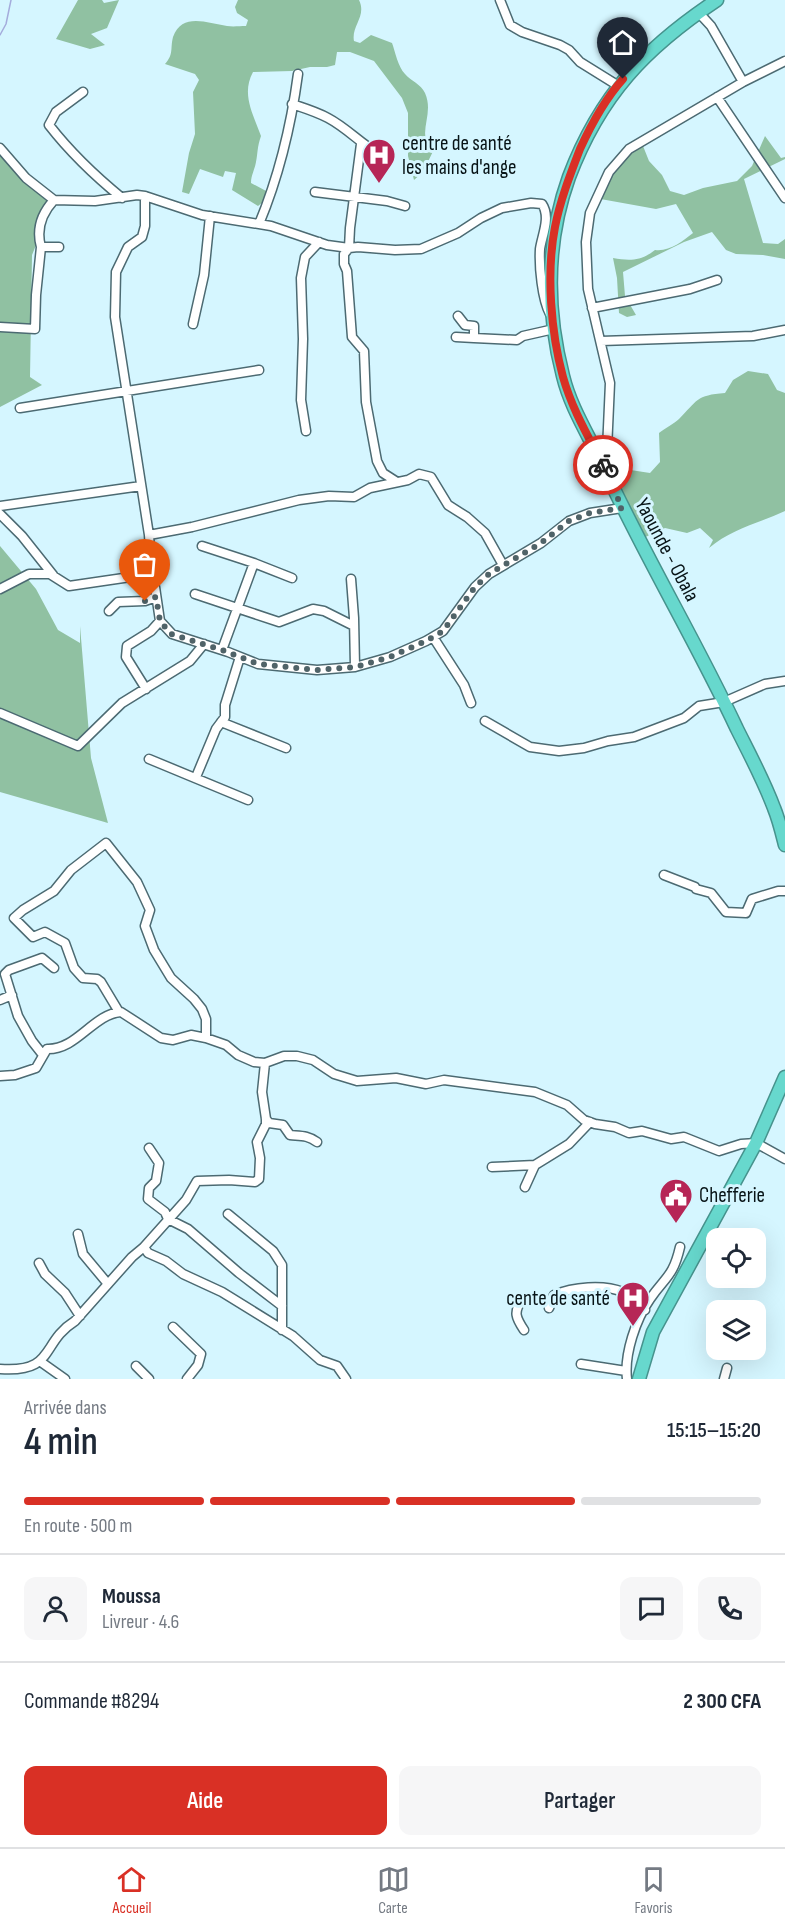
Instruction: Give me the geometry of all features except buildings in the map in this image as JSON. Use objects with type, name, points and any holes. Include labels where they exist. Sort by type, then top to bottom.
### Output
[{"type":"highway","name":"Yaounde - Obala","points":[[717,0],[700,8],[668,35],[617,85],[586,136],[562,199],[554,230],[550,277],[554,325],[563,378],[576,415],[724,702],[775,808],[785,845]]},
{"type":"highway","points":[[639,1379],[653,1332],[756,1143],[785,1077]]},
{"type":"street","points":[[500,0],[510,25],[569,50],[580,62],[617,85]]},
{"type":"street","points":[[700,8],[743,82]]},
{"type":"street","points":[[606,472],[610,383],[588,289],[586,242],[590,213],[609,172],[629,149],[743,82],[785,61]]},
{"type":"street","points":[[259,224],[272,192],[281,160],[298,74]]},
{"type":"street","points":[[83,92],[56,112],[49,125],[66,147],[122,198]]},
{"type":"street","points":[[717,97],[785,198]]},
{"type":"street","points":[[292,104],[328,117],[357,138],[361,144],[379,154]]},
{"type":"street","points":[[361,144],[349,249],[344,254],[344,264],[347,271],[352,337],[364,351],[366,402],[377,461],[383,473],[397,482]]},
{"type":"street","points":[[0,148],[26,178],[54,200],[94,201],[145,196],[210,216],[259,224],[349,249],[358,247],[395,250],[421,249],[502,208],[531,203],[542,204],[547,215],[540,263],[545,305],[554,325],[517,340],[456,338]]},
{"type":"street","points":[[315,192],[387,201],[405,206]]},
{"type":"street","points":[[145,196],[145,226],[142,237],[128,247],[116,272],[115,317],[149,535],[152,580],[160,621],[171,634],[258,664],[317,670],[355,667],[390,657],[443,631],[475,587],[503,566],[541,543],[569,521],[590,513],[622,508]]},
{"type":"street","points":[[0,327],[35,329],[41,247],[39,225],[54,200]]},
{"type":"street","points":[[193,324],[204,275],[210,216]]},
{"type":"street","points":[[306,431],[301,400],[303,339],[301,278],[305,257],[319,242]]},
{"type":"street","points":[[41,247],[58,247]]},
{"type":"street","points":[[592,308],[690,289],[717,280]]},
{"type":"street","points":[[458,316],[465,324],[474,326],[474,338]]},
{"type":"street","points":[[601,340],[753,336],[785,330]]},
{"type":"street","points":[[20,408],[259,370]]},
{"type":"street","points":[[149,535],[192,527],[300,500],[329,496],[354,497],[370,488],[408,480],[418,474],[431,477],[448,505],[467,516],[485,533],[503,566]]},
{"type":"street","points":[[0,506],[141,486]]},
{"type":"street","points":[[0,514],[58,579]]},
{"type":"street","points":[[202,546],[254,562],[292,578]]},
{"type":"street","points":[[222,650],[254,562]]},
{"type":"street","points":[[0,589],[29,574],[50,574],[69,586],[128,576],[144,575],[152,580]]},
{"type":"street","points":[[351,579],[355,667]]},
{"type":"street","points":[[195,594],[279,622],[313,609],[324,611],[354,626]]},
{"type":"street","points":[[109,611],[118,602],[145,601],[156,597]]},
{"type":"street","points":[[146,689],[126,657],[127,646],[151,631],[160,621]]},
{"type":"street","points":[[433,637],[464,686],[471,703]]},
{"type":"street","points":[[0,713],[78,746],[122,703],[190,661],[204,644]]},
{"type":"street","points":[[196,777],[216,729],[225,717],[225,705],[240,657]]},
{"type":"street","points":[[485,721],[530,747],[559,751],[584,748],[634,737],[684,718],[699,706],[724,702],[742,692],[765,684],[785,681]]},
{"type":"street","points":[[221,722],[286,748]]},
{"type":"street","points":[[149,759],[248,800]]},
{"type":"street","points":[[119,1012],[98,979],[83,978],[74,968],[65,943],[45,932],[33,937],[15,918],[23,910],[54,891],[71,870],[106,843],[137,882],[150,910],[145,926],[154,950],[171,978],[202,1009],[206,1019],[206,1038]]},
{"type":"street","points":[[664,875],[695,887],[696,890],[711,893],[726,912],[746,913],[752,899],[785,891]]},
{"type":"street","points":[[43,1055],[18,1016],[5,974],[9,970],[42,958],[54,968]]},
{"type":"street","points":[[0,1000],[12,995]]},
{"type":"street","points":[[0,1076],[15,1075],[36,1068],[47,1049],[53,1049],[77,1037],[108,1014],[119,1012],[130,1016],[161,1038],[173,1040],[191,1035],[206,1038],[254,1062],[265,1063],[284,1056],[297,1056],[313,1060],[334,1074],[357,1081],[396,1078],[426,1084],[444,1080],[535,1092],[567,1105],[576,1115],[590,1122],[615,1127],[629,1133],[642,1131],[672,1139],[684,1137],[719,1151],[741,1144],[756,1143],[785,1159]]},
{"type":"street","points":[[0,1369],[32,1366],[41,1362],[66,1327],[80,1316],[186,1200],[196,1181],[255,1182],[259,1179],[257,1142],[266,1124],[262,1092],[265,1063]]},
{"type":"street","points":[[266,1119],[269,1123],[283,1125],[290,1135],[304,1136],[317,1142]]},
{"type":"street","points":[[492,1167],[535,1165],[569,1144],[590,1122]]},
{"type":"street","points":[[149,1148],[159,1163],[156,1181],[149,1188],[148,1199],[165,1212],[168,1219],[188,1229],[282,1306]]},
{"type":"street","points":[[525,1187],[535,1165]]},
{"type":"street","points":[[228,1214],[273,1251],[282,1265],[282,1330]]},
{"type":"street","points":[[78,1234],[79,1246],[83,1254],[108,1284]]},
{"type":"street","points":[[144,1247],[148,1253],[166,1261],[183,1274],[222,1292],[282,1330],[320,1360],[337,1366],[346,1379]]},
{"type":"street","points":[[582,1364],[627,1375],[634,1335],[649,1300],[673,1272],[680,1247]]},
{"type":"street","points":[[39,1263],[45,1274],[65,1293],[80,1316]]},
{"type":"street","points":[[549,1308],[554,1295],[568,1289],[608,1289],[623,1292],[635,1299],[637,1304],[645,1310]]},
{"type":"street","points":[[524,1330],[516,1318],[516,1309],[522,1300],[553,1300]]},
{"type":"street","points":[[173,1327],[201,1354],[198,1365],[187,1379]]},
{"type":"street","points":[[41,1362],[65,1379]]},
{"type":"street","points":[[136,1366],[149,1379]]},
{"type":"street","points":[[724,1379],[727,1368]]},
{"type":"street","points":[[14,1369],[19,1379]]},
{"type":"green space","points":[[78,0],[102,0],[104,3],[119,0],[107,28],[91,34],[105,45],[90,49],[56,39]]},
{"type":"green space","points":[[238,0],[359,0],[361,11],[354,41],[360,43],[371,35],[392,43],[403,71],[425,93],[428,106],[426,140],[437,143],[423,172],[414,180],[408,156],[408,113],[402,98],[374,61],[350,52],[337,52],[335,65],[327,67],[253,72],[248,88],[249,104],[261,136],[251,183],[268,192],[268,198],[258,206],[232,190],[236,173],[225,171],[223,177],[200,169],[189,194],[182,192],[195,134],[193,92],[199,80],[195,74],[165,64],[171,54],[173,37],[182,24],[196,21],[246,26],[248,20],[237,13],[235,7]]},
{"type":"green space","points":[[765,136],[781,158],[785,157],[785,159],[744,179],[763,243],[778,244],[785,239],[785,259],[736,254],[726,250],[712,232],[684,242],[623,272],[625,296],[636,315],[627,317],[619,313],[617,278],[613,258],[630,260],[640,258],[655,250],[671,248],[693,233],[676,204],[656,209],[595,198],[625,153],[641,141],[649,161],[662,175],[670,191],[684,195],[703,188],[737,181],[752,166]]},
{"type":"green space","points":[[0,150],[55,198],[32,255],[30,377],[42,385],[0,407]]},
{"type":"green space","points":[[748,371],[768,374],[777,390],[785,393],[785,511],[736,531],[709,548],[713,540],[700,528],[687,533],[665,528],[639,540],[606,474],[624,469],[650,473],[660,462],[659,433],[677,421],[702,397],[725,393],[733,380]]},
{"type":"green space","points":[[0,546],[36,589],[58,630],[80,643],[80,626],[91,758],[108,823],[0,792]]},
{"type":"waterway","points":[[0,35],[6,24],[11,0]]},
{"type":"way so far","points":[[145,601],[156,597],[160,621],[171,634],[258,664],[317,670],[338,669],[355,667],[390,657],[443,631],[475,587],[489,574],[541,543],[569,521],[590,513],[622,508],[603,465]]},
{"type":"place","name":"centre de santé les mains d'ange","points":[[379,184]]},
{"type":"place","name":"Chefferie","points":[[676,1224]]},
{"type":"place","name":"cente de santé","points":[[633,1327]]},
{"type":"route","points":[[603,465],[576,415],[563,378],[555,338],[550,277],[554,230],[575,162],[598,114],[623,79]]}]
